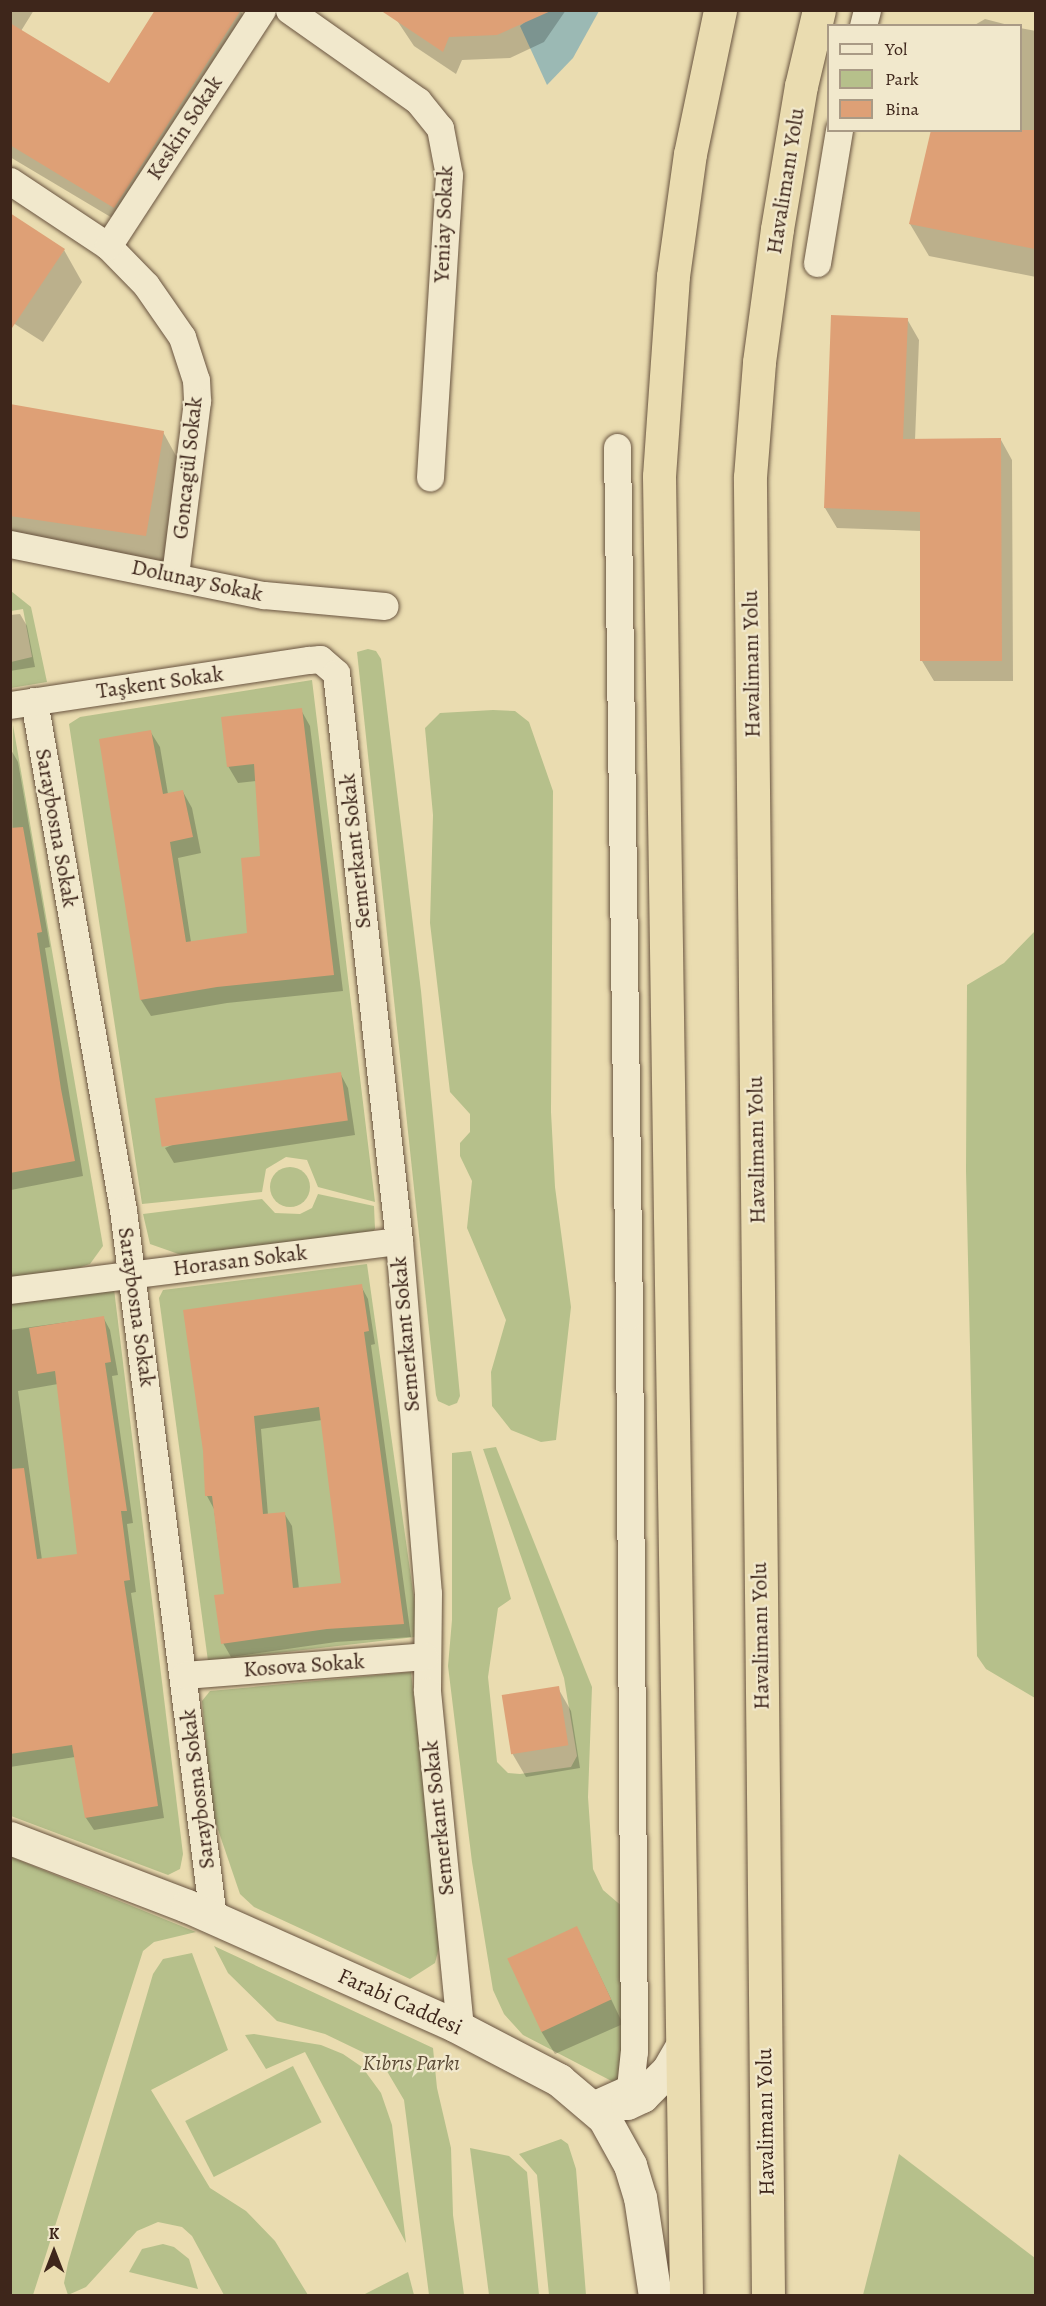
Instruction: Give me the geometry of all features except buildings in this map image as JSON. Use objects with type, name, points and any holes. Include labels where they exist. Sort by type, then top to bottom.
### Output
[{"type":"highway","points":[[686,2295],[659,476],[673,276],[690,154],[720,10]]},
{"type":"highway","name":"Havalimanı Yolu","points":[[768,2295],[750,477],[759,362],[777,229],[801,86],[819,10]]},
{"type":"street","name":"Keskin Sokak","points":[[108,246],[262,10]]},
{"type":"street","name":"Yeniay Sokak","points":[[289,10],[418,100],[440,128],[449,175],[430,477]]},
{"type":"street","points":[[817,263],[840,132]]},
{"type":"street","name":"Goncagül Sokak","points":[[10,181],[108,246],[167,314],[182,337],[196,380],[196,412],[175,576]]},
{"type":"street","points":[[591,2106],[630,2088],[634,2052],[629,1316],[617,447]]},
{"type":"street","name":"Dolunay Sokak","points":[[10,544],[264,595],[384,606]]},
{"type":"street","name":"Taşkent Sokak","points":[[22,703],[309,660]]},
{"type":"street","name":"Semerkant Sokak","points":[[309,660],[320,660],[336,673],[399,1241],[428,1593],[424,1656],[460,2028]]},
{"type":"street","name":"Saraybosna Sokak","points":[[22,703],[132,1275],[213,1917]]},
{"type":"street","name":"Horasan Sokak","points":[[10,1290],[399,1241]]},
{"type":"street","name":"Kosova Sokak","points":[[184,1675],[424,1656]]},
{"type":"street","name":"Farabi Caddesi","points":[[10,1838],[213,1917],[528,2061],[591,2106],[616,2134],[630,2165],[640,2197],[655,2295]]},
{"type":"street","points":[[591,2106],[627,2103],[642,2096],[662,2078],[682,2046]]},
{"type":"green space","points":[[11,591],[31,607],[47,682],[11,688],[11,662],[32,657],[23,609],[11,611]]},
{"type":"green space","points":[[368,649],[376,651],[381,659],[421,991],[460,1396],[457,1403],[449,1406],[438,1401],[436,1395],[357,652]]},
{"type":"green space","points":[[312,680],[375,1202],[318,1187],[307,1160],[286,1157],[266,1169],[262,1192],[142,1204],[69,724],[80,717]]},
{"type":"green space","points":[[515,711],[529,722],[553,791],[551,1112],[555,1187],[571,1307],[556,1440],[541,1442],[511,1430],[492,1406],[491,1372],[506,1320],[467,1228],[472,1181],[460,1156],[460,1143],[470,1132],[470,1114],[450,1092],[430,923],[433,815],[425,728],[440,713]]},
{"type":"green space","points":[[13,725],[103,1246],[90,1264],[75,1269],[11,1277]]},
{"type":"green space","points":[[1035,931],[1035,1698],[986,1669],[977,1656],[966,1171],[967,985],[1004,963]]},
{"type":"green space","points":[[290,1167],[298,1168],[304,1173],[309,1179],[309,1195],[304,1201],[298,1206],[290,1207],[282,1206],[276,1201],[271,1195],[270,1187],[271,1179],[276,1173],[282,1168]]},
{"type":"green space","points":[[318,1194],[374,1206],[375,1229],[370,1235],[187,1257],[150,1244],[143,1214],[262,1199],[275,1213],[300,1214],[312,1208]]},
{"type":"green space","points":[[367,1264],[418,1627],[415,1637],[208,1661],[159,1298],[163,1290]]},
{"type":"green space","points":[[114,1289],[183,1854],[180,1869],[168,1875],[11,1816],[10,1303]]},
{"type":"green space","points":[[496,1447],[592,1687],[588,1797],[593,1869],[603,1890],[624,1908],[625,2088],[523,2035],[504,2014],[493,1990],[472,1862],[448,1666],[452,1620],[452,1453],[471,1451],[511,1599],[498,1608],[488,1677],[497,1762],[508,1773],[520,1774],[571,1767],[577,1756],[564,1678],[483,1449]]},
{"type":"green space","points":[[411,1672],[441,1940],[435,1963],[410,1979],[254,1907],[240,1894],[212,1812],[202,1701],[210,1691]]},
{"type":"green space","points":[[11,1857],[196,1932],[154,1942],[143,1951],[33,2295],[11,2295]]},
{"type":"green space","name":"Kıbrıs Parkı","points":[[214,1946],[433,2048],[437,2088],[451,2148],[453,2215],[464,2295],[429,2295],[404,2100],[381,2061],[325,2034],[277,2021],[228,1973]]},
{"type":"green space","points":[[192,1953],[228,2050],[151,2090],[210,2188],[246,2211],[275,2241],[308,2295],[224,2295],[192,2236],[182,2227],[158,2222],[137,2231],[86,2287],[68,2295],[64,2283],[68,2263],[153,1974],[163,1959]]},
{"type":"green space","points":[[254,2034],[321,2045],[343,2054],[362,2067],[381,2093],[392,2125],[406,2243],[305,2052],[266,2069],[245,2035]]},
{"type":"green space","points":[[293,2066],[322,2122],[214,2177],[185,2121]]},
{"type":"green space","points":[[561,2139],[568,2144],[576,2169],[586,2295],[549,2295],[537,2175],[519,2154]]},
{"type":"green space","points":[[470,2148],[509,2156],[527,2172],[539,2295],[489,2295]]},
{"type":"green space","points":[[899,2154],[1035,2258],[1035,2295],[863,2295]]},
{"type":"green space","points":[[163,2244],[174,2247],[189,2259],[198,2289],[129,2272],[142,2249]]},
{"type":"green space","points":[[408,2272],[414,2295],[363,2295]]},
{"type":"water","points":[[539,11],[599,11],[573,58],[547,85],[520,26]]}]
